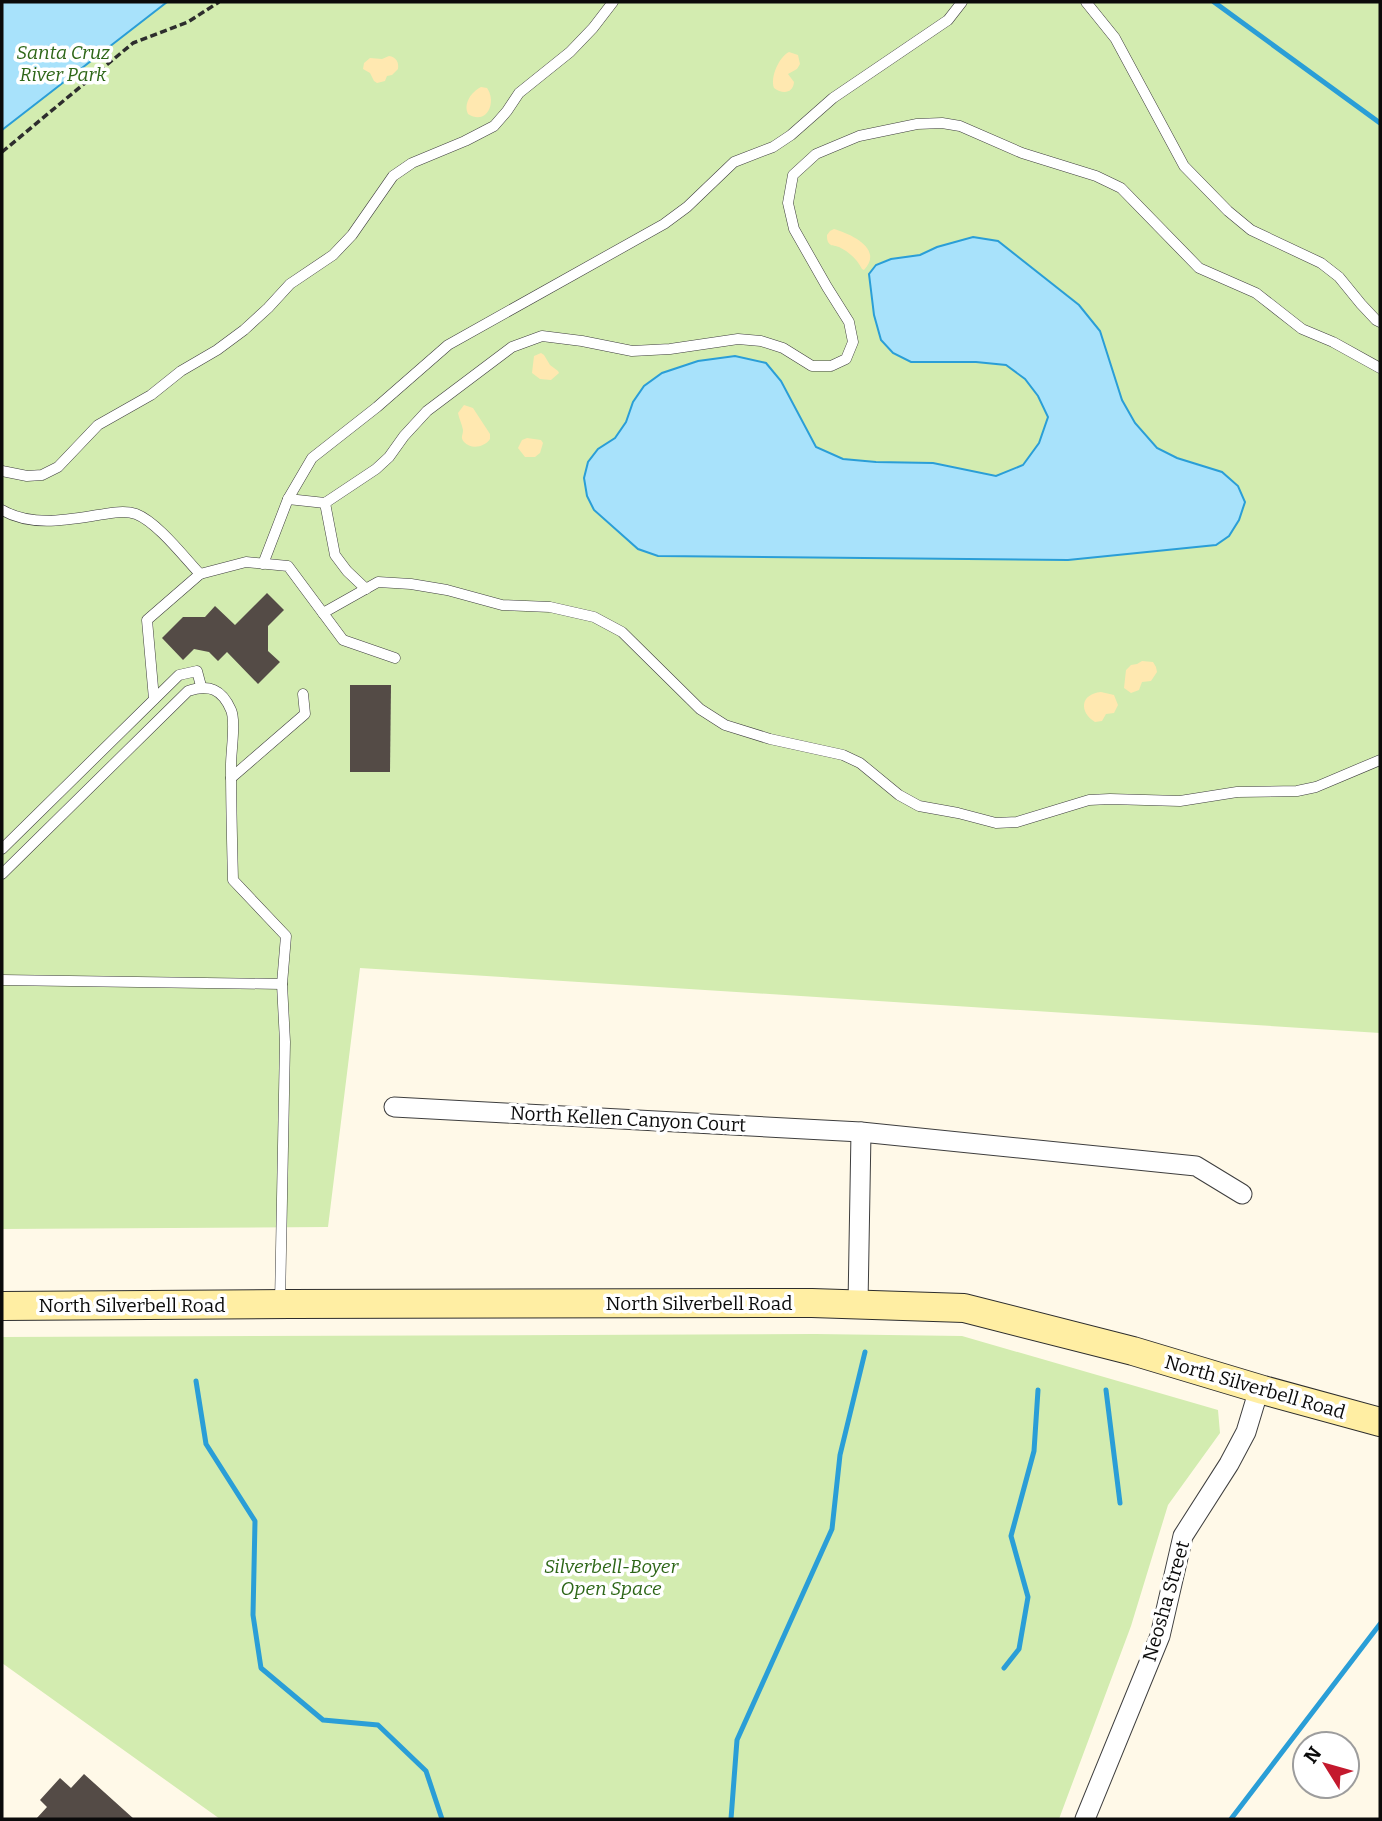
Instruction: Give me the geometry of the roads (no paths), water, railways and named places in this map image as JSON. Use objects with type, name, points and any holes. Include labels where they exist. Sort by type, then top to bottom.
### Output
[{"type":"main road","name":"North Silverbell Road","points":[[2,1306],[812,1303],[964,1308],[1133,1351],[1380,1422]]},
{"type":"street","name":"North Kellen Canyon Court","points":[[394,1107],[861,1132],[1196,1166],[1241,1194]]},
{"type":"street","points":[[858,1304],[861,1132]]},
{"type":"street","name":"Neosha Street","points":[[1085,1819],[1160,1636],[1183,1536],[1247,1432],[1259,1389]]},
{"type":"lane","points":[[2,471],[27,476],[42,475],[58,467],[98,425],[151,396],[181,371],[244,330],[290,284],[333,255],[352,235],[393,176],[412,163],[494,126],[519,93],[570,52],[593,29],[613,2]]},
{"type":"lane","points":[[263,564],[288,499],[312,458],[377,407],[448,345],[664,224],[687,207],[734,162],[773,147],[791,135],[833,98],[948,20],[962,2]]},
{"type":"lane","points":[[1086,2],[1115,38],[1184,166],[1228,211],[1251,230],[1321,263],[1339,277],[1380,322]]},
{"type":"lane","points":[[288,499],[325,503],[376,469],[427,411],[512,347],[541,336],[632,351],[670,349],[738,339],[761,341],[783,348],[812,366],[831,366],[846,359],[853,342],[849,322],[794,229],[788,204],[793,175],[816,154],[859,136],[917,124],[942,123],[960,126],[1021,153],[1096,176],[1121,188],[1199,268],[1256,293],[1302,329],[1333,342],[1380,368]]},
{"type":"lane","points":[[325,503],[335,555],[366,589]]},
{"type":"lane","points":[[2,510],[34,521],[67,520],[114,512],[135,513],[152,523],[200,574]]},
{"type":"lane","points":[[154,699],[147,620],[200,574],[246,562],[288,566],[343,640],[396,658]]},
{"type":"lane","points":[[323,613],[379,582],[411,584],[447,590],[502,605],[550,607],[594,617],[622,632],[700,709],[725,725],[770,739],[843,755],[860,763],[898,794],[919,806],[996,823],[1017,822],[1089,800],[1180,801],[1237,792],[1316,787],[1380,761]]},
{"type":"lane","points":[[2,849],[180,676],[197,671],[201,686]]},
{"type":"lane","points":[[2,874],[188,691],[201,686],[214,689],[224,697],[233,713],[233,880],[286,936],[282,984],[285,1042],[281,1304]]},
{"type":"lane","points":[[231,778],[305,713],[303,694]]},
{"type":"lane","points":[[2,980],[282,984]]},
{"type":"water","points":[[2,2],[167,2],[2,130]]},
{"type":"water","points":[[973,237],[998,241],[1079,305],[1100,331],[1122,400],[1135,423],[1157,448],[1177,458],[1222,472],[1238,486],[1245,502],[1239,520],[1229,536],[1216,545],[1068,560],[658,556],[638,549],[594,510],[587,496],[584,478],[588,462],[598,449],[615,438],[644,386],[662,373],[698,361],[735,356],[766,363],[781,381],[816,447],[843,459],[933,463],[996,476],[1023,465],[1039,443],[1048,417],[1038,396],[1025,379],[1006,365],[911,362],[893,353],[881,340],[874,315],[869,274],[876,265],[891,259],[920,255],[937,247]]},
{"type":"waterway","points":[[1214,2],[1380,123]]},
{"type":"waterway","points":[[731,1819],[737,1740],[832,1529],[840,1455],[865,1352]]},
{"type":"waterway","points":[[196,1381],[206,1444],[255,1521],[253,1615],[261,1668],[323,1720],[378,1725],[426,1771],[442,1819]]},
{"type":"waterway","points":[[1004,1668],[1019,1649],[1028,1597],[1011,1536],[1034,1451],[1038,1390]]},
{"type":"waterway","points":[[1106,1390],[1120,1503]]},
{"type":"waterway","points":[[1231,1819],[1380,1624]]},
{"type":"park label","name":"Santa Cruz River Park","points":[[63,63]]},
{"type":"park label","name":"Silverbell-Boyer Open Space","points":[[611,1577]]}]
